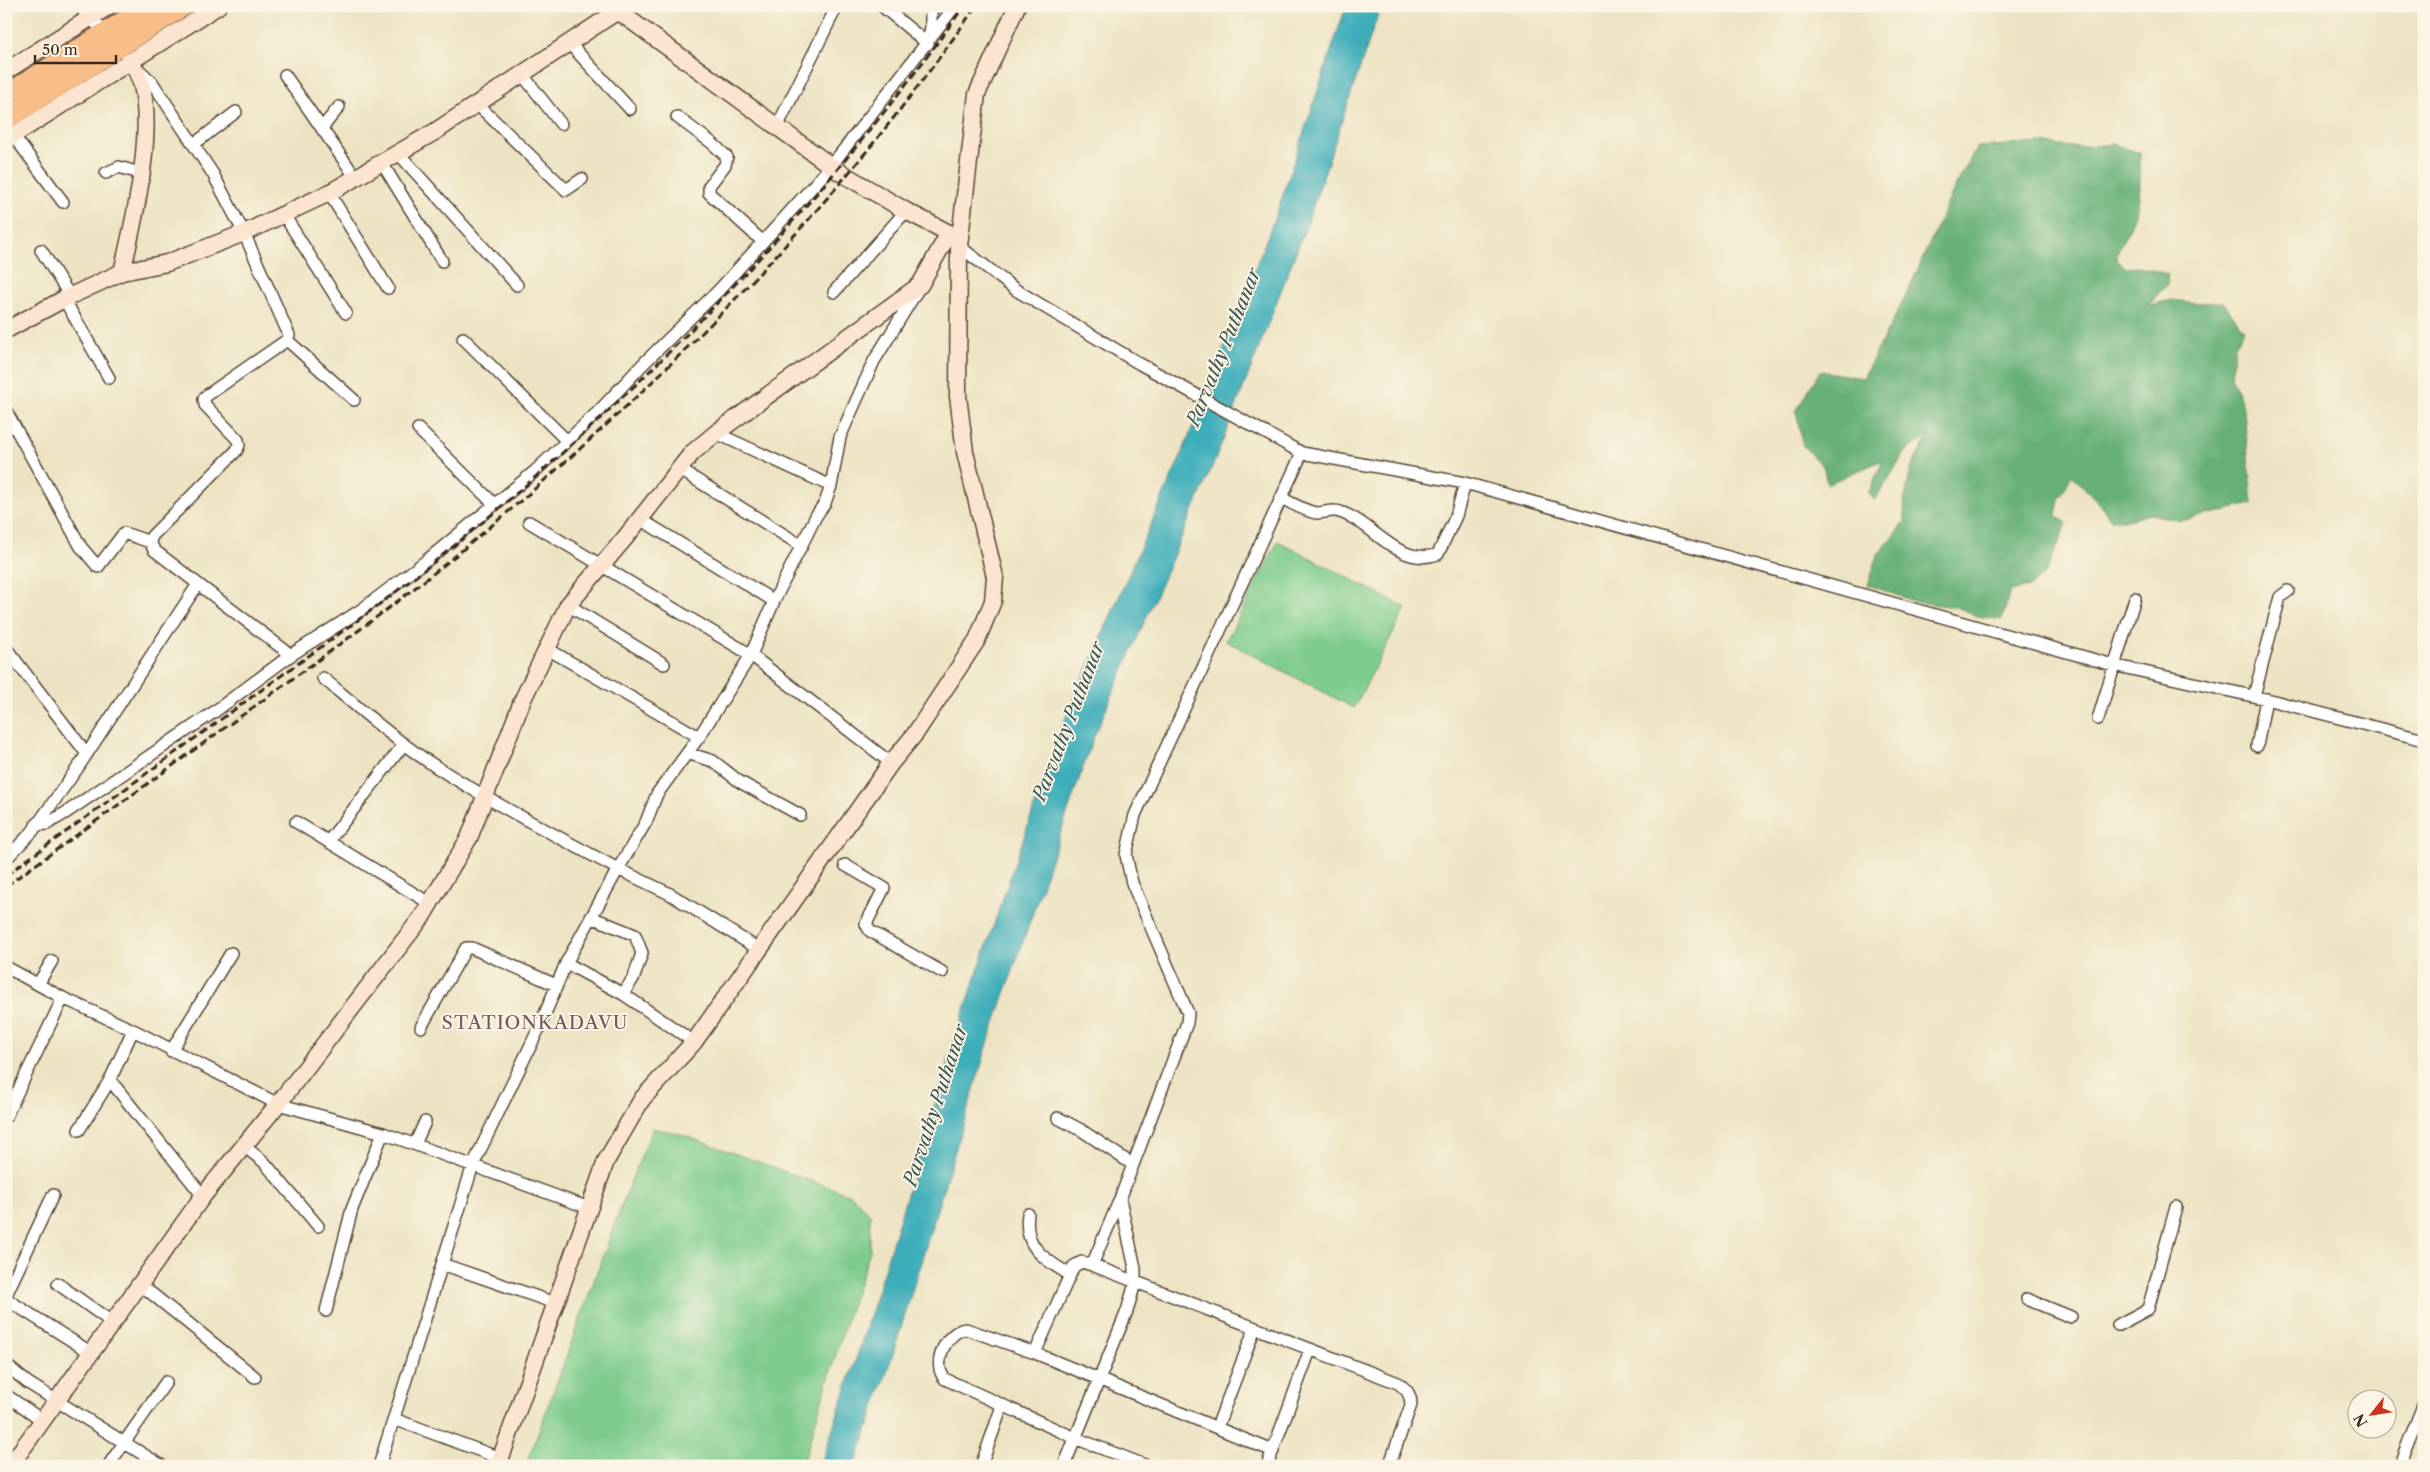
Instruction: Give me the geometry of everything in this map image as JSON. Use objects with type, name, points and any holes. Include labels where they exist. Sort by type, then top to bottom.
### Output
[{"type":"highway","points":[[6,95],[124,52],[148,6]]},
{"type":"highway","points":[[8,131],[180,12]]},
{"type":"main road","points":[[6,71],[85,12],[110,6]]},
{"type":"main road","points":[[180,12],[218,6]]},
{"type":"main road","points":[[499,1462],[606,1161],[642,1099],[694,1042],[891,762],[915,734],[977,640],[993,601],[995,578],[965,452],[958,396],[954,240],[977,94],[1017,6]]},
{"type":"main road","points":[[6,330],[122,272],[167,263],[284,216],[328,193],[399,154],[569,43],[618,8],[830,166],[954,240]]},
{"type":"main road","points":[[122,272],[143,174],[145,105],[124,52]]},
{"type":"main road","points":[[10,1466],[203,1196],[278,1104],[430,904],[469,838],[523,699],[568,605],[601,567],[692,453],[716,433],[920,285],[954,240]]},
{"type":"street","points":[[777,127],[837,6]]},
{"type":"street","points":[[882,6],[928,44]]},
{"type":"street","points":[[928,44],[931,27],[931,6]]},
{"type":"street","points":[[36,826],[47,824],[75,806],[214,712],[291,655],[361,610],[495,505],[567,441],[719,290],[830,166],[928,44],[955,6]]},
{"type":"street","points":[[85,12],[152,82],[194,144],[213,174],[244,233],[288,332],[286,340],[206,396],[206,405],[238,440],[239,445],[237,450],[152,536],[150,542]]},
{"type":"street","points":[[569,43],[630,109]]},
{"type":"street","points":[[522,74],[562,124]]},
{"type":"street","points":[[285,75],[356,178]]},
{"type":"street","points":[[477,104],[566,190],[582,179]]},
{"type":"street","points":[[322,128],[339,107]]},
{"type":"street","points":[[194,144],[236,112]]},
{"type":"street","points":[[676,117],[728,157],[725,165],[708,186],[709,193],[762,241]]},
{"type":"street","points":[[8,131],[64,202]]},
{"type":"street","points":[[399,154],[516,285]]},
{"type":"street","points":[[382,163],[442,261]]},
{"type":"street","points":[[106,173],[119,167],[143,174]]},
{"type":"street","points":[[328,193],[388,288]]},
{"type":"street","points":[[834,292],[906,211]]},
{"type":"street","points":[[284,216],[346,314]]},
{"type":"street","points":[[954,240],[1016,290],[1140,364],[1187,388],[1302,453],[1465,483],[2113,665],[2254,696],[2424,740]]},
{"type":"street","points":[[41,250],[109,378]]},
{"type":"street","points":[[379,1466],[473,1166],[566,963],[646,822],[657,794],[699,737],[751,655],[774,601],[816,516],[825,503],[831,486],[840,437],[874,360],[920,285]]},
{"type":"street","points":[[463,338],[567,441]]},
{"type":"street","points":[[286,340],[354,400]]},
{"type":"street","points":[[6,411],[81,547],[98,567],[124,533],[150,542],[154,550],[291,655]]},
{"type":"street","points":[[418,429],[495,505]]},
{"type":"street","points":[[716,433],[831,486]]},
{"type":"street","points":[[1092,1265],[1120,1198],[1187,1023],[1188,1013],[1132,883],[1126,855],[1135,815],[1302,453]]},
{"type":"street","points":[[679,470],[802,546]]},
{"type":"street","points":[[1281,498],[1315,513],[1338,511],[1359,520],[1382,541],[1404,552],[1425,559],[1438,554],[1456,516],[1465,483]]},
{"type":"street","points":[[640,519],[774,601]]},
{"type":"street","points":[[529,522],[601,567],[751,655],[891,762]]},
{"type":"street","points":[[6,859],[36,826],[87,754],[198,584]]},
{"type":"street","points":[[2254,696],[2280,597],[2288,591]]},
{"type":"street","points":[[2098,719],[2135,598]]},
{"type":"street","points":[[568,605],[664,664]]},
{"type":"street","points":[[6,648],[87,754]]},
{"type":"street","points":[[546,648],[699,737]]},
{"type":"street","points":[[323,678],[404,744],[486,797],[618,869],[670,894],[760,950]]},
{"type":"street","points":[[2257,746],[2266,699]]},
{"type":"street","points":[[328,842],[404,744]]},
{"type":"street","points":[[687,754],[714,762],[740,782],[800,815]]},
{"type":"street","points":[[296,822],[430,904]]},
{"type":"street","points":[[845,865],[884,888],[866,924],[870,931],[942,972]]},
{"type":"street","points":[[591,917],[635,935],[642,953],[634,977],[623,994]]},
{"type":"street","points":[[421,1027],[466,948],[472,948],[556,986]]},
{"type":"street","points":[[171,1051],[232,953]]},
{"type":"street","points":[[38,984],[52,961]]},
{"type":"street","points":[[566,963],[623,994],[694,1042]]},
{"type":"street","points":[[6,966],[62,998],[133,1030],[278,1104],[383,1133],[589,1208]]},
{"type":"street","points":[[6,1116],[62,998]]},
{"type":"street","points":[[80,1130],[110,1080],[133,1030]]},
{"type":"street","points":[[110,1080],[203,1196]]},
{"type":"street","points":[[1058,1118],[1081,1130],[1132,1164]]},
{"type":"street","points":[[415,1144],[425,1122]]},
{"type":"street","points":[[326,1311],[352,1209],[383,1133]]},
{"type":"street","points":[[244,1146],[264,1162],[318,1226]]},
{"type":"street","points":[[52,1195],[6,1297],[90,1352]]},
{"type":"street","points":[[1064,1466],[1127,1311],[1135,1283],[1135,1268],[1120,1198]]},
{"type":"street","points":[[2118,1325],[2148,1309],[2176,1207]]},
{"type":"street","points":[[1028,1214],[1026,1228],[1038,1254],[1070,1275]]},
{"type":"street","points":[[1035,1353],[1070,1275],[1078,1263],[1092,1265],[1398,1383],[1407,1390],[1411,1405],[1388,1466]]},
{"type":"street","points":[[442,1264],[555,1303]]},
{"type":"street","points":[[58,1284],[112,1323]]},
{"type":"street","points":[[141,1285],[254,1377]]},
{"type":"street","points":[[2027,1298],[2071,1317]]},
{"type":"street","points":[[1217,1427],[1254,1328]]},
{"type":"street","points":[[1147,1466],[1075,1438],[945,1379],[941,1375],[938,1364],[949,1340],[957,1332],[966,1329],[1035,1353],[1273,1451]]},
{"type":"street","points":[[1270,1465],[1273,1451],[1310,1350]]},
{"type":"street","points":[[6,1365],[28,1383],[162,1466]]},
{"type":"street","points":[[108,1466],[166,1382]]},
{"type":"street","points":[[6,1395],[42,1420]]},
{"type":"street","points":[[2399,1466],[2424,1403]]},
{"type":"street","points":[[981,1466],[1002,1406]]},
{"type":"street","points":[[394,1419],[499,1462]]},
{"type":"green space","points":[[2041,143],[2072,147],[2113,144],[2140,153],[2138,204],[2131,226],[2119,248],[2116,260],[2126,268],[2139,267],[2168,274],[2167,284],[2149,305],[2172,300],[2197,303],[2223,302],[2244,330],[2235,346],[2231,376],[2244,409],[2252,504],[2181,521],[2151,514],[2127,520],[2111,520],[2101,505],[2072,475],[2059,499],[2056,516],[2067,523],[2046,573],[2029,587],[2010,591],[2002,620],[1977,616],[1957,607],[1916,602],[1868,585],[1878,555],[1905,521],[1904,503],[1911,468],[1929,435],[1906,451],[1875,500],[1868,494],[1883,460],[1827,484],[1824,468],[1803,446],[1796,411],[1820,371],[1863,378],[1908,291],[1955,187],[1977,147]]},
{"type":"green space","points":[[1278,541],[1406,608],[1354,708],[1226,641]]},
{"type":"green space","points":[[653,1128],[680,1134],[851,1195],[870,1214],[870,1251],[848,1315],[802,1466],[526,1466],[630,1183]]},
{"type":"water","name":"Parvathy Puthanar","points":[[1346,6],[1381,6],[1307,224],[1214,463],[1093,739],[989,1040],[893,1354],[855,1466],[820,1466],[861,1344],[958,1029],[1062,726],[1183,451],[1277,212]]},
{"type":"railway","points":[[6,875],[399,589],[517,493],[587,430],[656,365],[787,228],[848,156],[964,6]]},
{"type":"railway","points":[[6,886],[405,596],[523,499],[594,436],[665,370],[798,232],[920,84],[976,6]]},
{"type":"district","name":"STATIONKADAVU","points":[[535,1022]]}]
